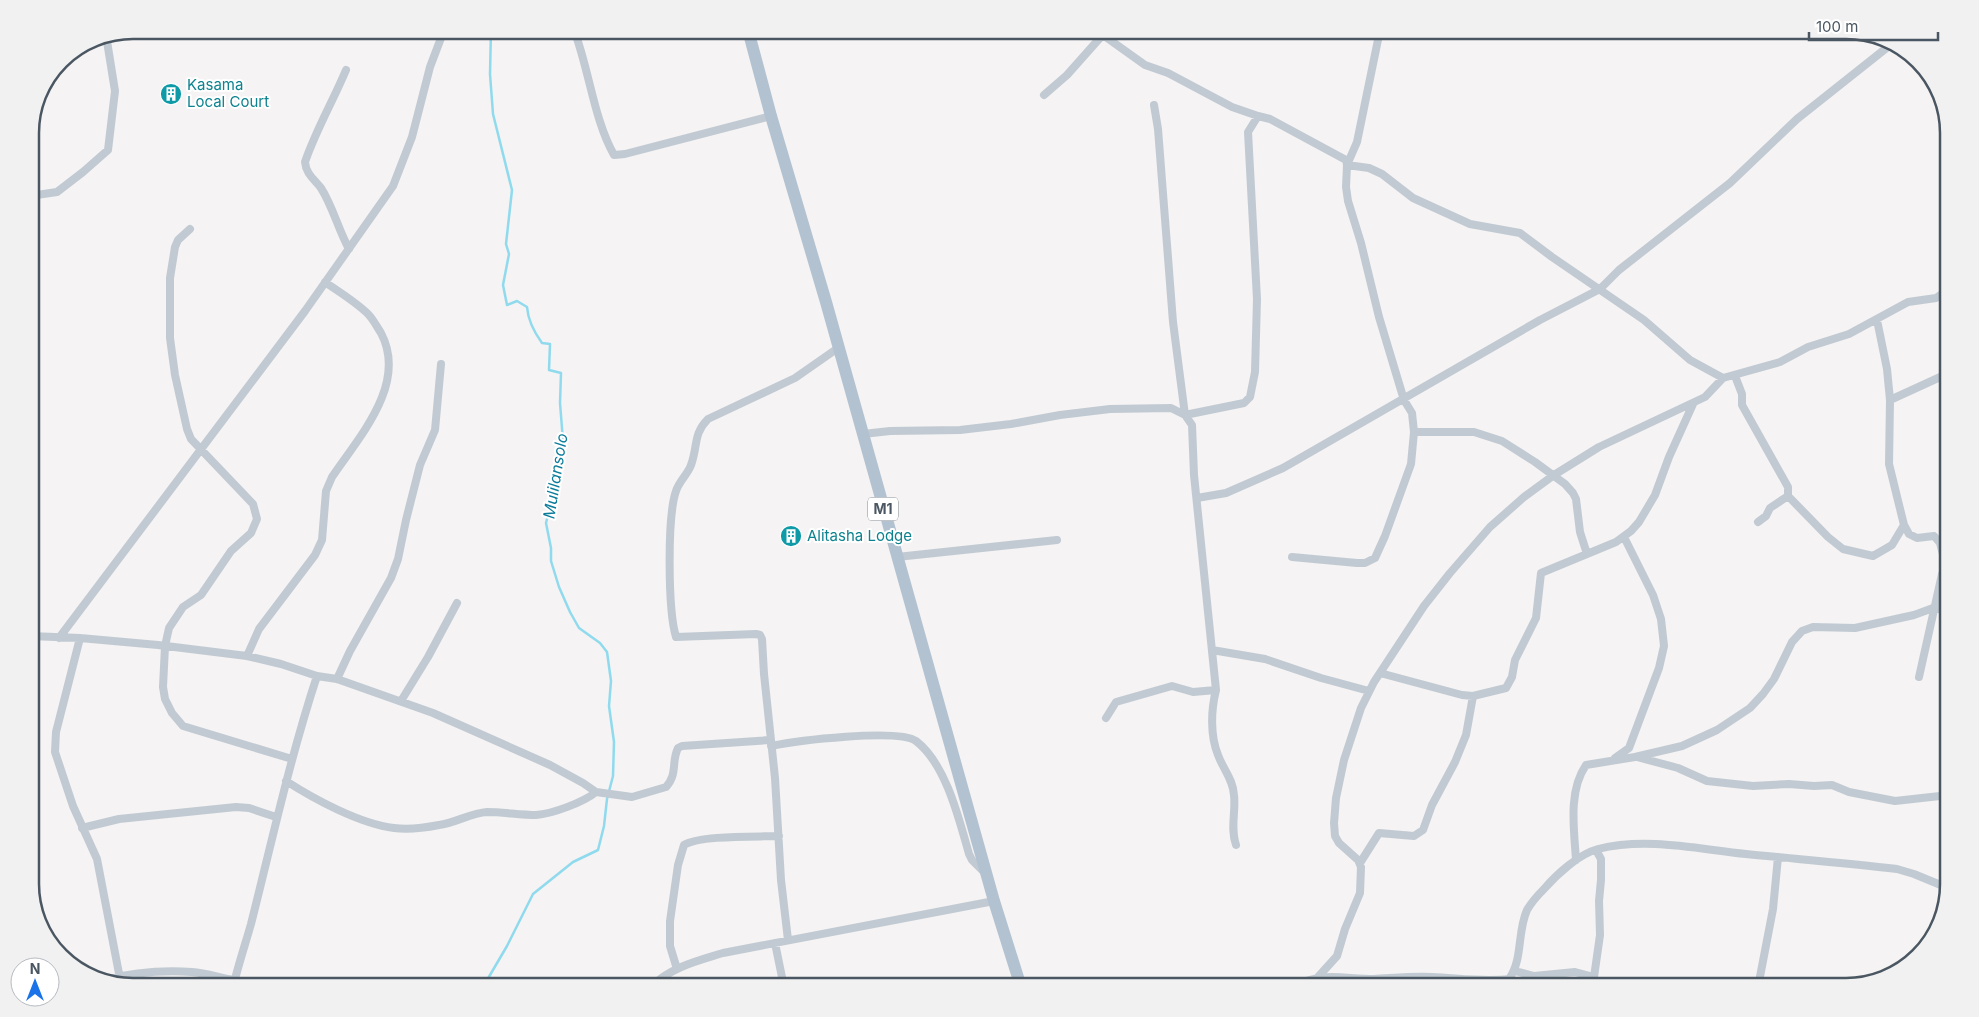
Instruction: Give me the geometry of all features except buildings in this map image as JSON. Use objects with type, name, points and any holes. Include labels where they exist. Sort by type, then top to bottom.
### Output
[{"type":"main road","name":"M1","points":[[750,39],[986,874],[1018,978]]},
{"type":"street","points":[[59,638],[325,282],[393,186],[412,138],[430,67],[441,39]]},
{"type":"street","points":[[577,39],[587,68],[601,125],[614,155],[625,154],[771,116]]},
{"type":"street","points":[[1044,95],[1067,75],[1096,39]]},
{"type":"street","points":[[1111,39],[1145,65],[1189,82],[1232,107],[1270,119],[1346,160],[1348,201],[1361,243],[1379,317],[1404,400],[1412,413],[1414,432],[1411,464],[1375,558],[1357,563],[1292,557]]},
{"type":"street","points":[[1347,165],[1357,142],[1378,39]]},
{"type":"street","points":[[39,195],[57,192],[108,150],[115,91],[107,42]]},
{"type":"street","points":[[1197,498],[1226,493],[1284,468],[1540,320],[1600,289],[1619,270],[1730,183],[1797,119],[1887,48]]},
{"type":"street","points":[[346,70],[304,162],[309,175],[328,201],[341,235],[349,248]]},
{"type":"street","points":[[1154,105],[1159,139],[1174,322],[1185,415],[1192,425],[1197,498],[1216,690],[1212,707],[1213,731],[1218,756],[1228,773],[1234,792],[1233,833],[1236,845]]},
{"type":"street","points":[[863,434],[890,431],[960,430],[1110,409],[1171,408],[1185,415],[1244,403],[1250,397],[1254,385],[1257,299],[1248,132],[1258,116]]},
{"type":"street","points":[[1347,165],[1369,168],[1382,174],[1413,198],[1470,224],[1520,233],[1644,320],[1690,360],[1723,378]]},
{"type":"street","points":[[190,229],[178,240],[175,247],[170,278],[170,338],[175,375],[187,429],[191,439],[253,504],[257,519],[251,533],[231,551],[201,595],[183,607],[169,628],[165,646],[163,687],[166,699],[176,720],[183,726],[292,759]]},
{"type":"street","points":[[248,656],[259,629],[315,555],[322,540],[326,491],[332,477],[381,402],[388,382],[389,358],[387,344],[374,322],[369,315],[325,282]]},
{"type":"street","points":[[1318,977],[1334,961],[1360,894],[1362,875],[1360,863],[1339,843],[1335,836],[1334,822],[1336,798],[1344,760],[1361,708],[1380,673],[1419,614],[1456,566],[1490,527],[1524,497],[1554,475],[1599,447],[1693,404],[1705,397],[1723,378],[1780,362],[1808,347],[1848,334],[1908,302],[1936,298],[1940,295]]},
{"type":"street","points":[[1877,320],[1887,369],[1890,400],[1889,464],[1904,525],[1909,534],[1918,538],[1934,536],[1940,543]]},
{"type":"street","points":[[788,940],[775,778],[760,635],[676,637],[670,596],[671,522],[676,490],[691,467],[700,427],[708,419],[795,378],[838,348]]},
{"type":"street","points":[[337,680],[347,657],[391,578],[398,559],[420,465],[435,430],[441,364]]},
{"type":"street","points":[[1735,376],[1742,394],[1742,405],[1788,487],[1788,496],[1828,537],[1843,549],[1872,556],[1892,545],[1904,525]]},
{"type":"street","points":[[1890,400],[1940,377]]},
{"type":"street","points":[[1380,673],[1462,695],[1473,696],[1506,688],[1509,684],[1515,660],[1536,618],[1541,573],[1605,548],[1624,537],[1639,522],[1655,495],[1669,457],[1693,404]]},
{"type":"street","points":[[1414,432],[1474,432],[1491,436],[1513,447],[1554,475],[1565,484],[1576,499],[1580,532],[1587,554]]},
{"type":"street","points":[[1758,522],[1766,516],[1770,508],[1788,496]]},
{"type":"street","points":[[1614,759],[1629,748],[1659,668],[1664,646],[1661,619],[1653,595],[1624,537]]},
{"type":"street","points":[[897,557],[1057,540]]},
{"type":"street","points":[[1919,677],[1940,582]]},
{"type":"street","points":[[401,701],[428,657],[457,603]]},
{"type":"street","points":[[1576,860],[1572,822],[1578,776],[1586,765],[1635,757],[1682,746],[1717,730],[1750,708],[1774,679],[1792,642],[1802,631],[1813,627],[1855,628],[1914,615],[1933,608],[1940,609]]},
{"type":"street","points":[[39,637],[80,638],[165,646],[248,656],[281,664],[401,701],[550,765],[603,794],[632,797],[666,787],[674,772],[676,751],[682,746],[771,743],[889,735],[906,737],[916,742],[938,767],[950,792],[969,854],[972,860],[986,874]]},
{"type":"street","points":[[80,638],[56,732],[55,752],[82,828],[97,859],[119,977]]},
{"type":"street","points":[[1212,650],[1265,659],[1321,678],[1369,691]]},
{"type":"street","points":[[236,978],[276,817],[317,676]]},
{"type":"street","points":[[1106,718],[1116,702],[1172,686],[1193,692],[1216,690]]},
{"type":"street","points":[[1360,863],[1379,833],[1414,836],[1423,830],[1432,805],[1455,762],[1466,735],[1473,696]]},
{"type":"street","points":[[1635,757],[1678,768],[1707,781],[1753,786],[1788,784],[1814,786],[1832,784],[1849,792],[1895,801],[1940,796]]},
{"type":"street","points":[[286,781],[311,797],[366,820],[392,828],[410,829],[458,821],[478,813],[537,815],[603,794]]},
{"type":"street","points":[[82,828],[119,819],[236,807],[249,808],[276,817]]},
{"type":"street","points":[[677,969],[670,946],[670,921],[678,865],[684,845],[689,842],[714,839],[779,836]]},
{"type":"street","points":[[1510,978],[1515,971],[1521,934],[1528,909],[1544,888],[1576,860],[1596,850],[1625,844],[1702,847],[1744,854],[1897,869],[1940,885]]},
{"type":"street","points":[[1515,971],[1534,976],[1575,972],[1594,977],[1600,935],[1599,901],[1602,880],[1601,859],[1596,850]]},
{"type":"street","points":[[1760,978],[1773,909],[1778,857]]},
{"type":"street","points":[[662,978],[669,972],[689,963],[724,953],[994,901]]},
{"type":"street","points":[[775,943],[782,978]]},
{"type":"street","points":[[131,978],[154,973],[193,972],[214,978]]},
{"type":"street","points":[[1383,978],[1400,976],[1451,978]]},
{"type":"street","points":[[1314,978],[1346,978]]},
{"type":"waterway","name":"Mulilansolo","points":[[488,978],[533,894],[573,862],[598,850],[613,776],[614,742],[609,706],[611,681],[607,652],[600,643],[579,628],[559,587],[551,561],[551,548],[546,523],[552,499],[557,455],[563,441],[560,403],[561,373],[549,370],[550,344],[542,343],[536,335],[527,307],[517,301],[507,305],[503,285],[509,254],[506,244],[512,190],[493,114],[490,74],[491,39]]},
{"type":"place","name":"Kasama Local Court","points":[[171,94]]},
{"type":"place","name":"Alitasha Lodge","points":[[791,536]]}]
